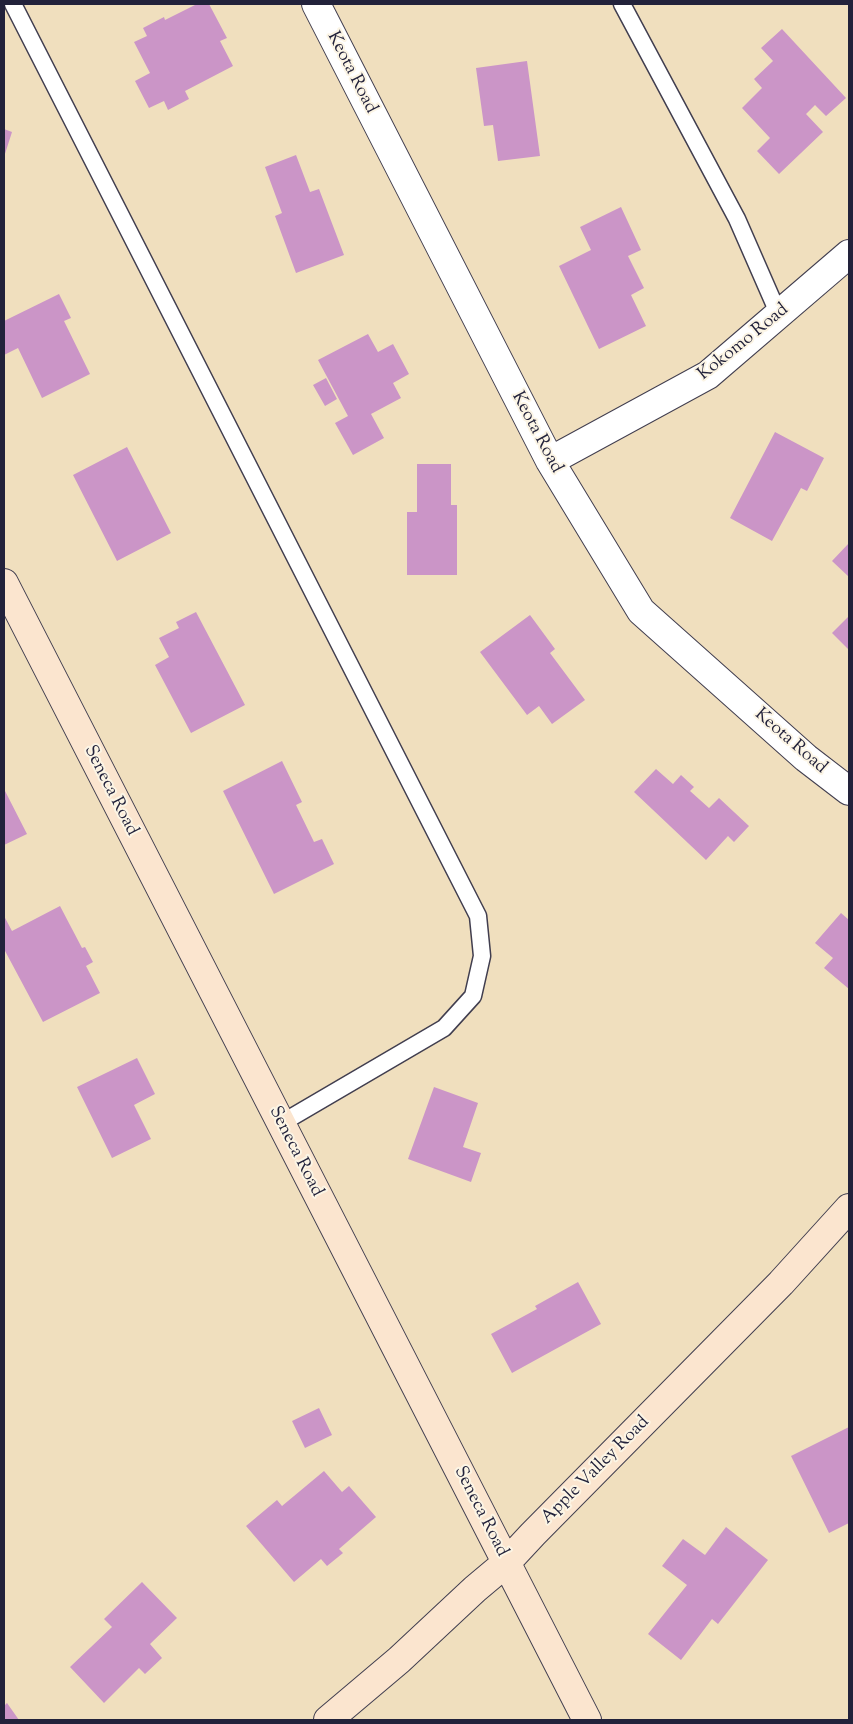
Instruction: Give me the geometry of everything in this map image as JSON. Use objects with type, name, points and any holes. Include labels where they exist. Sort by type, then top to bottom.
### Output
[{"type":"street","name":"Keota Road","points":[[316,4],[550,461],[641,611],[806,758],[849,791]]},
{"type":"street","name":"Kokomo Road","points":[[550,461],[708,375],[849,254]]},
{"type":"street","name":"Seneca Road","points":[[4,583],[587,1720]]},
{"type":"street","name":"Apple Valley Road","points":[[328,1720],[399,1660],[475,1589],[506,1563],[532,1534],[781,1283],[849,1208]]},
{"type":"lane","points":[[13,4],[478,916],[482,956],[473,996],[444,1028],[280,1124]]},
{"type":"lane","points":[[622,4],[737,219],[779,315]]},
{"type":"building","points":[[197,4],[209,4],[227,38],[220,41],[233,66],[185,91],[189,99],[168,110],[164,101],[149,108],[135,81],[150,73],[134,42],[147,36],[143,28],[164,17],[165,20]]},
{"type":"building","points":[[782,29],[846,98],[826,116],[815,105],[806,114],[823,132],[779,174],[757,151],[770,138],[742,108],[762,88],[754,79],[773,61],[761,48]]},
{"type":"building","points":[[527,61],[540,156],[498,161],[493,125],[484,126],[476,68]]},
{"type":"building","points":[[4,129],[12,132],[4,157]]},
{"type":"building","points":[[296,155],[310,192],[319,189],[344,255],[296,273],[275,216],[282,213],[265,167]]},
{"type":"building","points":[[621,207],[641,250],[628,256],[644,288],[631,295],[646,326],[599,349],[559,266],[591,250],[580,227]]},
{"type":"building","points":[[59,294],[71,318],[64,321],[90,374],[42,398],[18,348],[4,355],[4,321]]},
{"type":"building","points":[[368,334],[378,352],[393,344],[409,374],[393,383],[401,398],[371,414],[384,438],[353,455],[335,423],[348,416],[318,360]]},
{"type":"building","points":[[326,378],[337,399],[325,406],[313,385]]},
{"type":"building","points":[[775,432],[824,458],[807,491],[801,488],[772,541],[730,518]]},
{"type":"building","points":[[127,447],[171,533],[117,561],[73,475]]},
{"type":"building","points":[[417,464],[451,464],[451,505],[457,505],[457,575],[407,575],[407,512],[417,512]]},
{"type":"building","points":[[849,543],[849,577],[832,561]]},
{"type":"building","points":[[196,612],[245,705],[191,733],[155,665],[169,657],[159,638],[179,628],[176,622]]},
{"type":"building","points":[[530,615],[555,649],[550,653],[585,700],[552,724],[539,706],[527,715],[480,652]]},
{"type":"building","points":[[849,616],[849,650],[832,633]]},
{"type":"building","points":[[282,761],[302,802],[296,805],[314,842],[322,839],[334,864],[274,894],[223,791]]},
{"type":"building","points":[[656,769],[673,784],[681,775],[694,787],[690,791],[709,808],[719,798],[749,826],[734,842],[728,836],[706,860],[634,792]]},
{"type":"building","points":[[4,789],[27,834],[4,845]]},
{"type":"building","points":[[60,906],[82,948],[85,947],[93,962],[86,966],[100,993],[43,1022],[4,949],[4,916],[12,931]]},
{"type":"building","points":[[841,913],[849,920],[849,989],[824,968],[833,958],[815,943]]},
{"type":"building","points":[[137,1058],[155,1094],[134,1105],[151,1139],[112,1158],[77,1087]]},
{"type":"building","points":[[434,1087],[478,1103],[463,1147],[481,1153],[471,1182],[408,1159]]},
{"type":"building","points":[[578,1282],[601,1324],[512,1373],[491,1334],[537,1309],[535,1306]]},
{"type":"building","points":[[319,1408],[332,1435],[305,1448],[292,1421]]},
{"type":"building","points":[[849,1427],[849,1523],[829,1533],[791,1456]]},
{"type":"building","points":[[324,1471],[342,1492],[349,1486],[376,1517],[339,1549],[343,1553],[327,1566],[321,1559],[294,1582],[246,1526],[277,1500],[282,1506]]},
{"type":"building","points":[[726,1527],[768,1560],[718,1624],[712,1619],[681,1660],[648,1634],[687,1585],[662,1566],[683,1539],[705,1555]]},
{"type":"building","points":[[142,1582],[177,1618],[150,1644],[162,1658],[145,1674],[139,1668],[104,1703],[70,1667],[112,1627],[104,1619]]},
{"type":"building","points":[[7,1703],[19,1720],[4,1720],[4,1706]]}]
